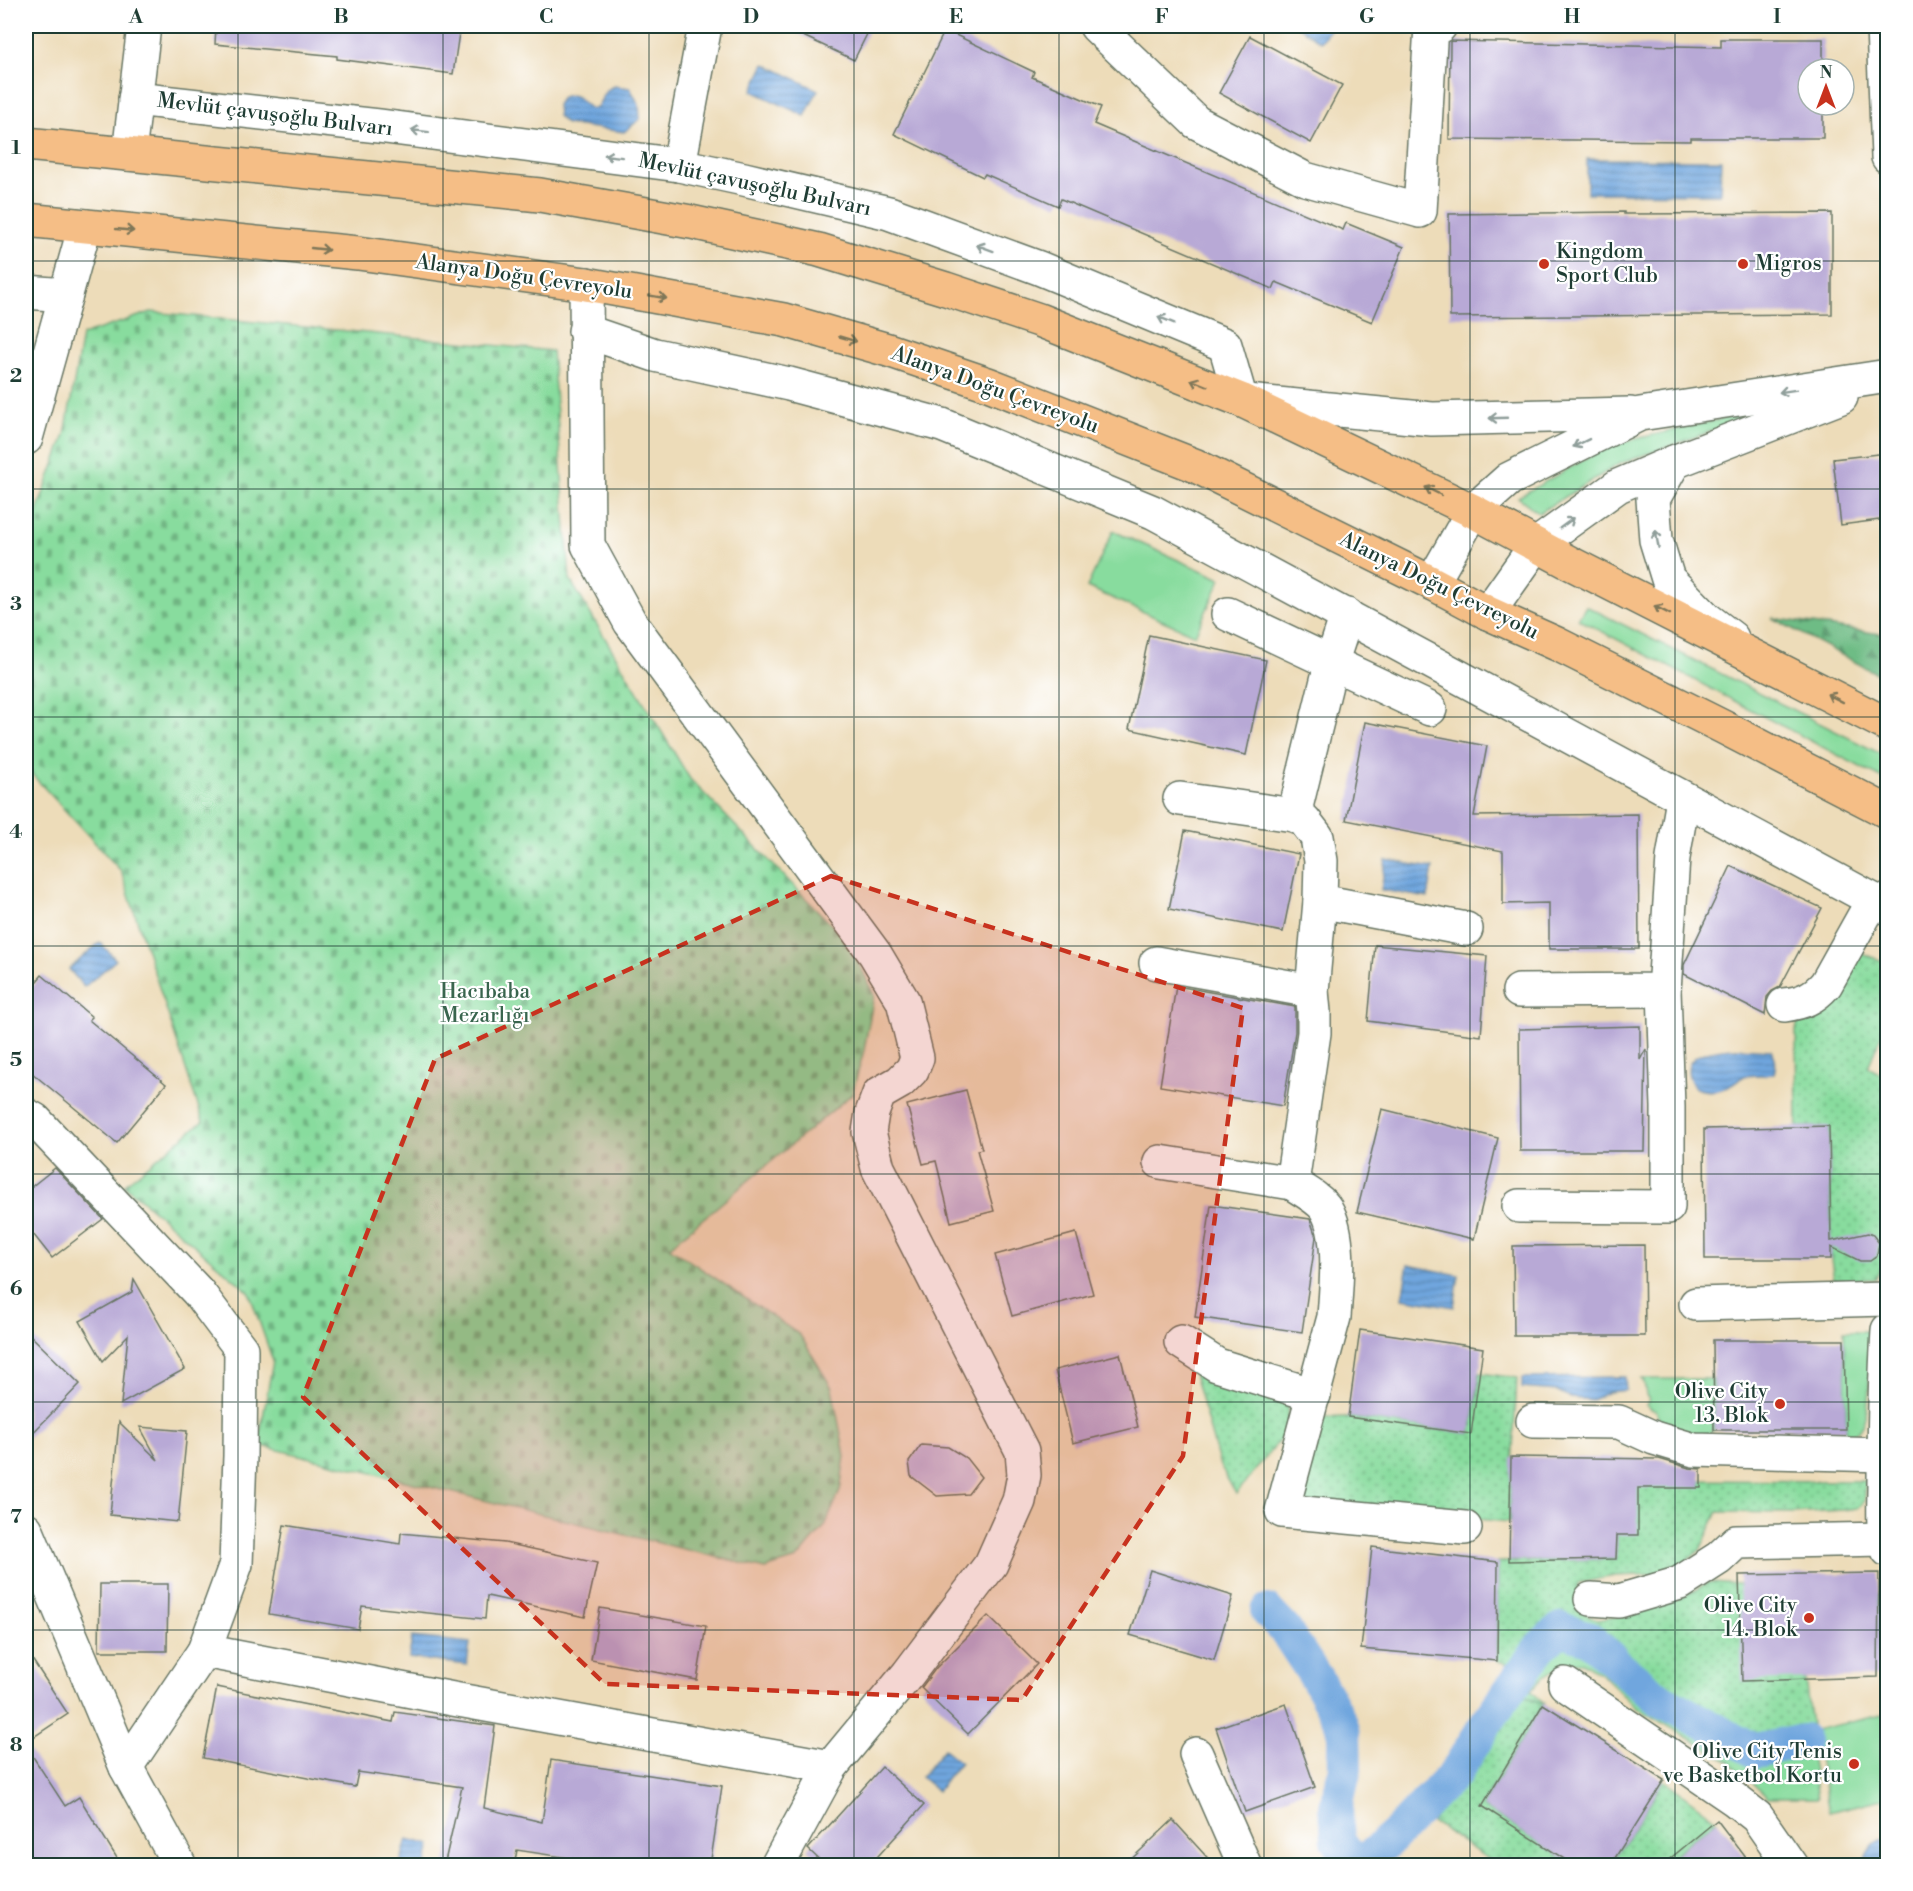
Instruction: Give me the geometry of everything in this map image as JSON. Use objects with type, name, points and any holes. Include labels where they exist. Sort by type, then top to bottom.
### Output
[{"type":"highway","points":[[26,144],[540,195],[715,227],[819,250],[1039,320],[1241,400],[1473,511],[1887,725]]},
{"type":"highway","name":"Alanya Doğu Çevreyolu","points":[[26,220],[358,253],[586,284],[784,320],[888,350],[988,384],[1194,465],[1488,613],[1557,644],[1887,812]]},
{"type":"street","points":[[129,154],[144,26]]},
{"type":"street","points":[[679,165],[705,26]]},
{"type":"street","points":[[1096,26],[1196,122],[1305,179],[1420,211],[1431,26],[1440,26]]},
{"type":"street","points":[[1883,26],[1887,157]]},
{"type":"street","name":"Mevlüt çavuşoğlu Bulvarı","points":[[135,99],[379,126],[679,165],[889,213],[1039,268],[1225,345],[1241,400]]},
{"type":"street","points":[[26,438],[85,226]]},
{"type":"street","points":[[586,284],[588,545],[630,622],[875,954],[903,1001],[918,1058],[912,1070],[900,1082],[879,1094],[872,1113],[869,1132],[878,1168],[1022,1451],[1024,1475],[1019,1501],[991,1564],[908,1674],[831,1767],[777,1866]]},
{"type":"street","points":[[26,292],[66,295]]},
{"type":"street","points":[[585,331],[655,355],[789,384],[942,425],[1153,512],[1880,904],[1817,995],[1805,1001],[1784,1005]]},
{"type":"street","points":[[1241,400],[1432,419],[1640,414],[1887,377]]},
{"type":"street","points":[[1488,613],[1536,545],[1618,486],[1887,377]]},
{"type":"street","points":[[1432,583],[1473,511],[1509,479],[1640,414]]},
{"type":"street","points":[[1674,462],[1653,499],[1656,540],[1668,579],[1707,619],[1759,660]]},
{"type":"street","points":[[1228,614],[1330,664],[1430,709]]},
{"type":"street","points":[[1293,815],[1330,664],[1347,615]]},
{"type":"street","points":[[1180,799],[1293,815],[1304,820],[1317,837],[1321,861],[1312,991],[1314,1033],[1292,1183]]},
{"type":"street","points":[[1519,1206],[1668,1207],[1668,1107],[1664,990],[1673,858],[1683,799]]},
{"type":"street","points":[[1320,901],[1466,929]]},
{"type":"street","points":[[1156,963],[1312,991]]},
{"type":"street","points":[[1519,991],[1664,990]]},
{"type":"street","points":[[26,1115],[35,1120],[198,1292],[241,1349],[236,1564],[204,1651],[126,1767]]},
{"type":"street","points":[[1160,1162],[1292,1183],[1325,1207],[1334,1234],[1336,1262],[1334,1317],[1282,1511],[1465,1528]]},
{"type":"street","points":[[1696,1304],[1887,1299]]},
{"type":"street","points":[[1591,1599],[1619,1601],[1680,1583],[1719,1558],[1736,1542],[1886,1545],[1884,1455],[1887,1330]]},
{"type":"street","points":[[1181,1342],[1217,1365],[1314,1395]]},
{"type":"street","points":[[1533,1421],[1619,1422],[1654,1438],[1694,1450],[1884,1455]]},
{"type":"street","points":[[26,1529],[126,1767],[180,1866]]},
{"type":"street","points":[[204,1651],[453,1699],[831,1767]]},
{"type":"street","points":[[1565,1684],[1757,1817],[1791,1866]]},
{"type":"street","points":[[1196,1754],[1245,1866]]},
{"type":"highlighted area","points":[[831,876],[1243,1008],[1183,1456],[1022,1700],[605,1684],[303,1397],[435,1059]]},
{"type":"green space","name":"Hacıbaba Mezarlığı","points":[[151,312],[552,351],[570,580],[690,779],[850,944],[874,995],[864,1050],[852,1094],[669,1247],[800,1335],[832,1388],[845,1456],[840,1491],[825,1526],[797,1559],[765,1569],[258,1445],[273,1361],[249,1292],[124,1185],[203,1121],[121,871],[26,768],[26,540],[65,435],[82,335]]},
{"type":"green space","points":[[1791,403],[1619,464],[1539,513],[1518,497],[1610,445]]},
{"type":"green space","points":[[1113,531],[1221,579],[1195,635],[1087,587]]},
{"type":"green space","points":[[1586,606],[1887,757],[1887,781],[1578,619]]},
{"type":"green space","points":[[1772,618],[1887,635],[1887,679]]},
{"type":"green space","points":[[1862,951],[1865,955],[1887,962],[1887,1021],[1868,1067],[1888,1078],[1887,1260],[1875,1279],[1834,1280],[1831,1259],[1829,1127],[1797,1127],[1796,1031],[1803,1010]]},
{"type":"green space","points":[[1844,1331],[1870,1331],[1873,1333],[1874,1341],[1870,1344],[1869,1395],[1864,1421],[1850,1436],[1846,1434]]},
{"type":"green space","points":[[1189,1356],[1287,1396],[1288,1430],[1236,1494],[1220,1466]]},
{"type":"green space","points":[[1480,1373],[1517,1378],[1509,1522],[1297,1502],[1318,1418],[1348,1417],[1471,1434]]},
{"type":"green space","points":[[1641,1379],[1713,1379],[1714,1430],[1695,1436],[1668,1427],[1660,1420],[1656,1410],[1646,1405],[1649,1400]]},
{"type":"green space","points":[[1638,1464],[1669,1480],[1865,1481],[1865,1501],[1857,1508],[1792,1513],[1718,1512],[1700,1550],[1676,1570],[1661,1574],[1615,1576],[1578,1583],[1578,1609],[1597,1620],[1634,1614],[1676,1600],[1710,1582],[1739,1584],[1805,1679],[1811,1725],[1807,1732],[1768,1743],[1755,1740],[1639,1673],[1606,1639],[1566,1625],[1556,1626],[1515,1665],[1497,1661],[1498,1562],[1616,1559],[1617,1535]]},
{"type":"green space","points":[[1879,1594],[1887,1595],[1887,1660],[1878,1658]]},
{"type":"green space","points":[[1563,1635],[1588,1644],[1646,1700],[1755,1757],[1810,1748],[1818,1798],[1768,1798],[1730,1762],[1635,1707],[1601,1674],[1582,1662],[1569,1662],[1543,1677],[1531,1691],[1543,1704],[1517,1692],[1550,1644]]},
{"type":"green space","points":[[1517,1692],[1543,1704],[1482,1806],[1575,1865],[1497,1865],[1432,1822]]},
{"type":"green space","name":"Olive City Tenis ve Basketbol Kortu","points":[[1887,1714],[1887,1798],[1829,1812],[1814,1730]]},
{"type":"green space","points":[[1664,1780],[1717,1820],[1661,1865],[1610,1866]]},
{"type":"water","points":[[1297,26],[1332,26],[1321,42]]},
{"type":"water","points":[[765,64],[818,90],[805,116],[752,91]]},
{"type":"water","points":[[614,86],[630,88],[639,105],[640,119],[624,132],[566,124],[558,116],[557,105],[562,97],[569,95],[577,97],[589,108],[594,109],[605,92]]},
{"type":"water","points":[[1587,159],[1721,160],[1720,194],[1587,193]]},
{"type":"water","points":[[1386,860],[1433,868],[1428,898],[1381,890]]},
{"type":"water","points":[[100,942],[116,960],[84,987],[69,969]]},
{"type":"water","points":[[1737,1048],[1771,1050],[1776,1062],[1774,1074],[1743,1076],[1727,1087],[1714,1090],[1694,1087],[1689,1076],[1692,1060],[1708,1052]]},
{"type":"water","points":[[1408,1265],[1459,1275],[1454,1307],[1402,1298]]},
{"type":"water","points":[[1625,1377],[1626,1390],[1609,1392],[1592,1400],[1571,1398],[1558,1391],[1522,1388],[1522,1378]]},
{"type":"water","points":[[412,1637],[470,1643],[467,1665],[409,1658]]},
{"type":"water","points":[[944,1749],[960,1762],[937,1791],[921,1777]]},
{"type":"water","points":[[1887,1837],[1887,1865],[1864,1865],[1871,1848],[1878,1841]]},
{"type":"water","points":[[407,1839],[431,1845],[426,1865],[400,1865]]},
{"type":"building","points":[[216,26],[460,26],[453,74],[337,59],[337,56],[215,44]]},
{"type":"building","points":[[782,26],[871,26],[854,60]]},
{"type":"building","points":[[945,30],[1034,72],[1032,77],[1101,107],[1094,124],[1343,230],[1346,223],[1404,247],[1372,322],[1276,282],[1273,289],[1061,199],[1058,206],[985,174],[983,177],[894,134]]},
{"type":"building","points":[[1250,36],[1342,85],[1311,143],[1219,93]]},
{"type":"building","points":[[1721,39],[1823,39],[1823,57],[1796,57],[1796,117],[1823,117],[1823,138],[1691,138],[1691,141],[1449,139],[1450,41],[1721,47]]},
{"type":"building","points":[[1624,212],[1624,214],[1832,213],[1832,314],[1450,317],[1449,214]]},
{"type":"building","points":[[1887,453],[1887,519],[1841,525],[1833,459]]},
{"type":"building","points":[[1149,635],[1266,660],[1246,755],[1129,729]]},
{"type":"building","points":[[1365,722],[1487,746],[1474,816],[1638,814],[1639,949],[1549,949],[1549,903],[1503,904],[1503,851],[1346,820]]},
{"type":"building","points":[[1185,831],[1299,854],[1283,932],[1169,909]]},
{"type":"building","points":[[1731,866],[1822,908],[1780,987],[1767,997],[1765,1015],[1684,974],[1684,965]]},
{"type":"building","points":[[1375,945],[1487,956],[1481,1036],[1368,1021]]},
{"type":"building","points":[[42,975],[92,1017],[89,1020],[166,1084],[117,1143],[26,1068],[26,994]]},
{"type":"building","points":[[1176,986],[1295,1007],[1295,1032],[1283,1106],[1160,1086]]},
{"type":"building","points":[[1640,1026],[1640,1060],[1646,1049],[1644,1151],[1520,1151],[1519,1029]]},
{"type":"building","points":[[966,1090],[982,1149],[977,1150],[994,1211],[951,1222],[936,1161],[923,1164],[907,1105]]},
{"type":"building","points":[[1382,1109],[1498,1138],[1474,1239],[1357,1212]]},
{"type":"building","points":[[1829,1126],[1831,1241],[1868,1233],[1873,1235],[1879,1243],[1877,1256],[1870,1261],[1860,1261],[1831,1247],[1831,1259],[1705,1259],[1704,1129]]},
{"type":"building","points":[[55,1168],[103,1219],[52,1258],[26,1225],[26,1191]]},
{"type":"building","points":[[1211,1205],[1310,1219],[1316,1237],[1302,1332],[1195,1317]]},
{"type":"building","points":[[1076,1233],[1093,1294],[1012,1316],[995,1255]]},
{"type":"building","points":[[1644,1245],[1645,1336],[1514,1336],[1513,1246]]},
{"type":"building","points":[[134,1279],[185,1369],[121,1404],[128,1335],[103,1361],[80,1321],[132,1292]]},
{"type":"building","points":[[1360,1330],[1483,1348],[1471,1434],[1348,1417]]},
{"type":"building","points":[[26,1331],[80,1384],[26,1440]]},
{"type":"building","name":"Olive City 13. Blok","points":[[1713,1340],[1844,1340],[1846,1430],[1714,1430]]},
{"type":"building","points":[[1120,1354],[1138,1427],[1073,1443],[1055,1370]]},
{"type":"building","points":[[119,1422],[158,1460],[140,1427],[187,1431],[178,1522],[110,1515]]},
{"type":"building","points":[[921,1445],[948,1447],[966,1458],[981,1477],[968,1494],[937,1496],[911,1476],[909,1462]]},
{"type":"building","points":[[1511,1457],[1659,1459],[1689,1468],[1701,1469],[1701,1488],[1638,1488],[1638,1535],[1617,1535],[1616,1559],[1509,1561]]},
{"type":"building","points":[[284,1525],[400,1544],[401,1533],[505,1543],[597,1563],[585,1617],[487,1596],[485,1619],[362,1606],[358,1629],[269,1614]]},
{"type":"building","points":[[1372,1547],[1498,1562],[1497,1661],[1361,1649]]},
{"type":"building","points":[[1150,1570],[1233,1596],[1214,1660],[1130,1635]]},
{"type":"building","name":"Olive City 14. Blok","points":[[1879,1573],[1878,1677],[1742,1681],[1739,1575]]},
{"type":"building","points":[[100,1584],[168,1584],[167,1651],[99,1651]]},
{"type":"building","points":[[600,1608],[706,1626],[697,1680],[591,1660]]},
{"type":"building","points":[[988,1616],[1037,1664],[968,1734],[921,1688],[936,1668]]},
{"type":"building","points":[[26,1650],[68,1714],[26,1742]]},
{"type":"building","points":[[217,1687],[393,1722],[395,1712],[495,1726],[484,1808],[542,1822],[551,1760],[722,1786],[710,1866],[622,1866],[517,1850],[514,1866],[444,1866],[462,1787],[358,1772],[355,1787],[203,1758]]},
{"type":"building","points":[[1286,1704],[1315,1787],[1245,1812],[1216,1728]]},
{"type":"building","points":[[1543,1704],[1664,1780],[1610,1866],[1575,1866],[1482,1806]]},
{"type":"building","points":[[26,1746],[65,1806],[79,1797],[122,1866],[26,1866]]},
{"type":"building","points":[[882,1767],[924,1805],[869,1866],[826,1866],[808,1849]]},
{"type":"building","points":[[1173,1820],[1215,1866],[1124,1866]]},
{"type":"building","points":[[1717,1820],[1752,1866],[1661,1866]]},
{"type":"waterway","points":[[1267,1611],[1285,1630],[1317,1679],[1341,1723],[1344,1734],[1345,1768],[1336,1807],[1338,1841],[1347,1853],[1358,1860],[1368,1859],[1398,1832],[1456,1772],[1487,1722],[1541,1646],[1561,1629],[1590,1639],[1661,1700],[1755,1751],[1803,1741]]},
{"type":"place","name":"Kingdom Sport Club","points":[[1544,264]]},
{"type":"place","name":"Migros","points":[[1743,264]]},
{"type":"place","name":"Olive City 13. Blok","points":[[1780,1404]]},
{"type":"place","name":"Olive City 14. Blok","points":[[1809,1618]]},
{"type":"place","name":"Olive City Tenis ve Basketbol Kortu","points":[[1854,1764]]}]
